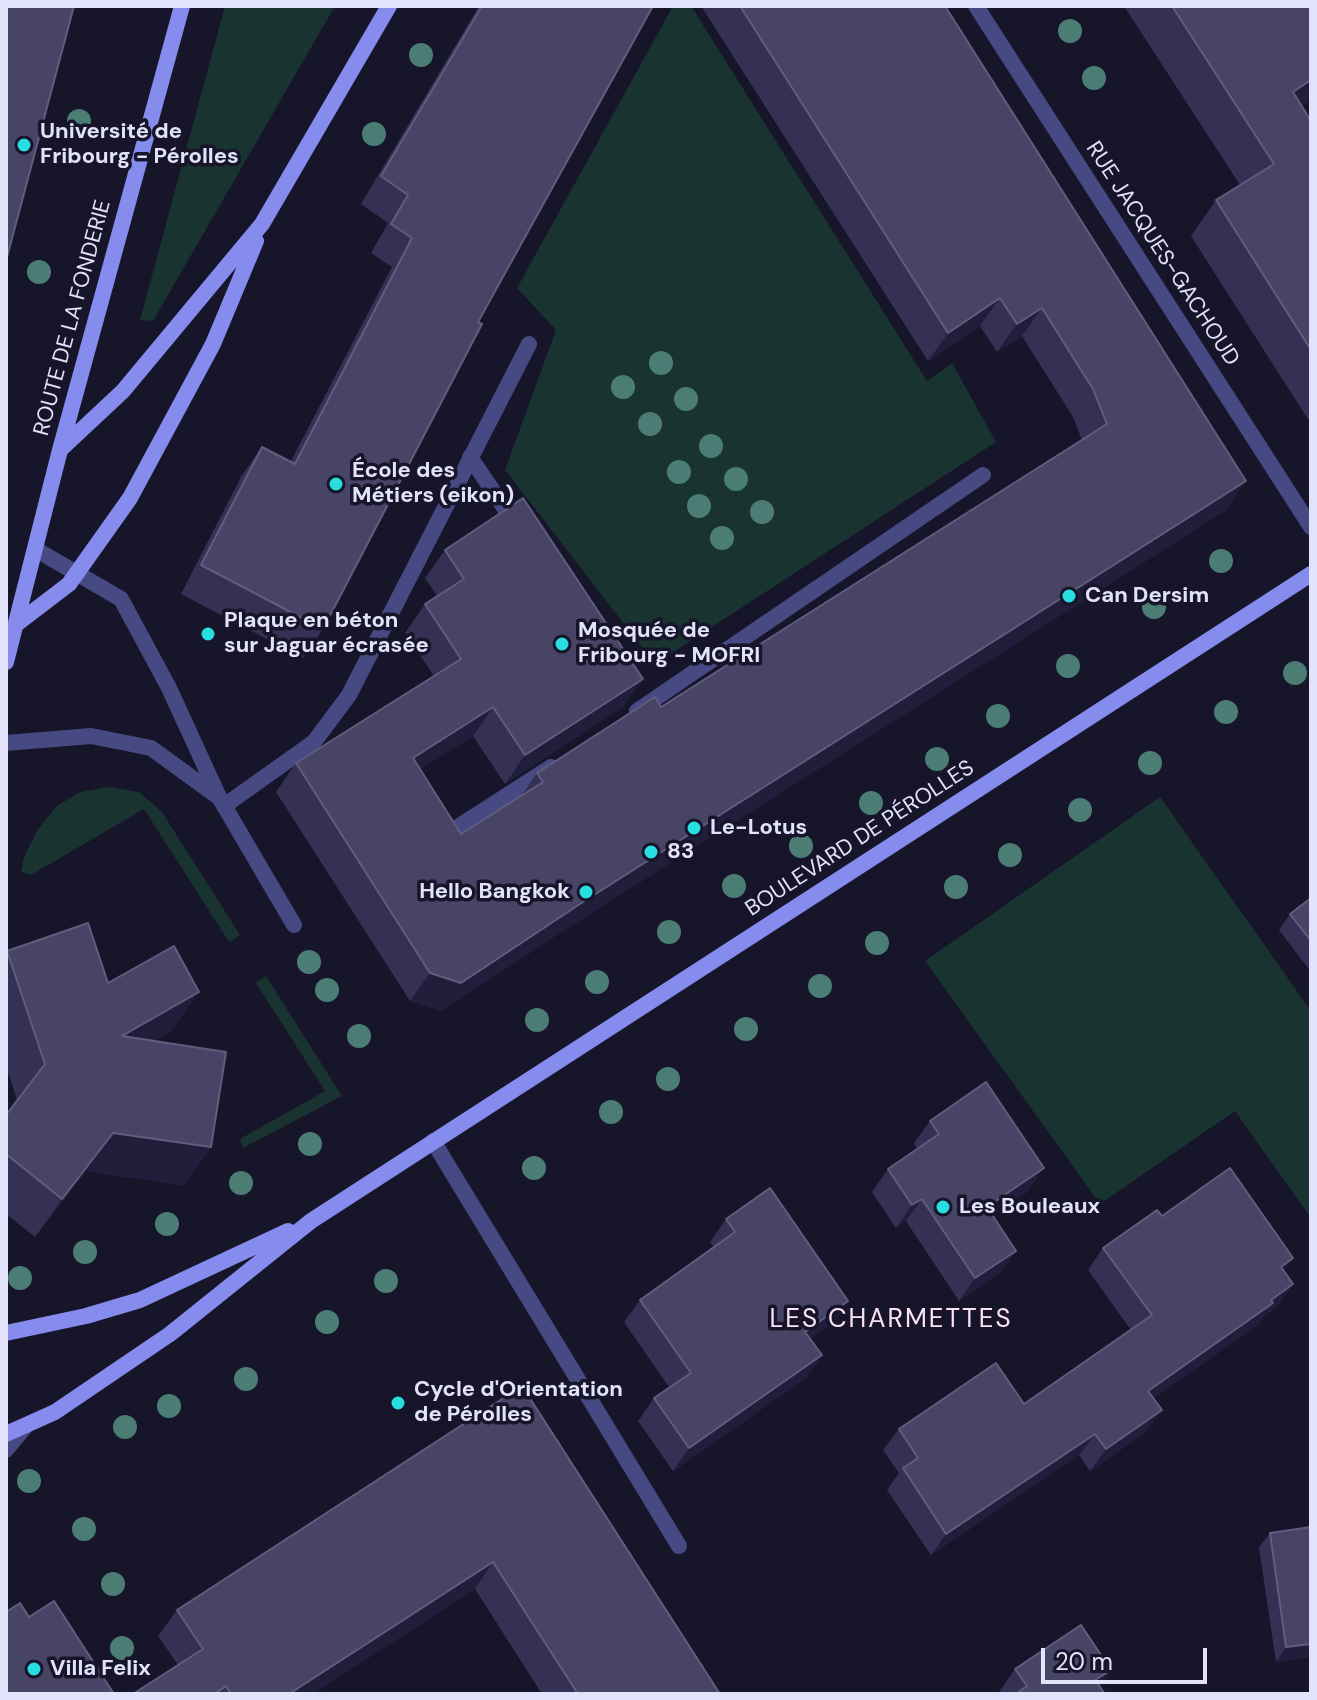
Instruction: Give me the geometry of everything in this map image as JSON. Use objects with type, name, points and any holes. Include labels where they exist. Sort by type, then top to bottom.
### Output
[{"type":"main road","name":"ROUTE DE LA FONDERIE","points":[[6,662],[60,450],[182,6]]},
{"type":"main road","points":[[18,623],[69,584],[130,498],[213,344],[262,224],[389,6]]},
{"type":"main road","points":[[60,450],[123,391],[262,224]]},
{"type":"main road","name":"BOULEVARD DE PÉROLLES","points":[[6,1434],[55,1412],[170,1334],[311,1221],[1311,574]]},
{"type":"main road","name":"BOULEVARD DE PÉROLLES","points":[[6,1333],[86,1316],[140,1300],[311,1221]]},
{"type":"street","name":"RUE JACQUES-GACHOUD","points":[[976,6],[1311,527]]},
{"type":"street","points":[[222,801],[314,742],[349,695],[529,344]]},
{"type":"street","points":[[470,457],[523,537]]},
{"type":"street","points":[[631,708],[983,475]]},
{"type":"street","points":[[35,549],[121,599],[169,688],[222,801],[294,925]]},
{"type":"street","points":[[6,743],[91,736],[151,748],[222,801]]},
{"type":"street","points":[[458,827],[561,760]]},
{"type":"street","points":[[433,1141],[679,1546]]},
{"type":"street","name":"BOULEVARD DE PÉROLLES","points":[[6,1450],[25,1427]]},
{"type":"green space","points":[[225,6],[335,6],[153,321],[140,320]]},
{"type":"green space","points":[[673,6],[691,6],[927,381],[952,363],[996,442],[655,664],[505,470],[556,330],[517,288]]},
{"type":"green space","points":[[109,787],[139,792],[162,812],[240,935],[229,942],[144,809],[31,875],[21,872],[24,857],[38,829],[57,806],[80,792]]},
{"type":"green space","points":[[1160,797],[1311,1011],[1311,1218],[1235,1111],[1100,1204],[925,961]]},
{"type":"green space","points":[[266,976],[342,1096],[243,1148],[240,1139],[325,1091],[256,983]]},
{"type":"building","name":"Université de Fribourg - Pérolles","points":[[6,6],[74,6],[6,261]]},
{"type":"building","points":[[482,6],[653,6],[478,322],[482,324],[323,629],[201,565],[262,447],[295,464],[412,238],[391,224],[408,195],[381,176]]},
{"type":"building","points":[[740,6],[945,6],[1246,481],[586,900],[461,983],[430,973],[296,763],[461,659],[425,604],[464,579],[445,550],[523,498],[643,679],[525,755],[493,707],[413,758],[461,834],[543,782],[537,773],[655,697],[661,707],[1107,424],[1093,389],[1042,308],[1017,324],[1000,298],[948,333]]},
{"type":"building","points":[[1172,6],[1311,6],[1311,80],[1293,92],[1311,121],[1311,350],[1216,200],[1274,164]]},
{"type":"building","points":[[1311,898],[1311,941],[1290,914]]},
{"type":"building","points":[[88,923],[108,983],[174,946],[199,992],[122,1036],[226,1052],[211,1147],[113,1133],[62,1199],[6,1154],[6,1115],[45,1064],[7,951]]},
{"type":"building","name":"Les Bouleaux","points":[[986,1082],[1044,1168],[987,1207],[1016,1251],[975,1278],[922,1199],[912,1205],[888,1169],[939,1134],[930,1121]]},
{"type":"building","points":[[1230,1168],[1293,1258],[1281,1267],[1293,1284],[1271,1300],[1273,1303],[1148,1391],[1162,1410],[1106,1449],[1095,1434],[946,1534],[903,1468],[918,1458],[899,1429],[996,1363],[1024,1404],[1152,1315],[1103,1248],[1157,1210],[1162,1216]]},
{"type":"building","points":[[770,1188],[848,1301],[805,1332],[822,1355],[689,1448],[654,1398],[691,1373],[640,1300],[735,1232],[726,1219]]},
{"type":"building","points":[[522,1386],[720,1694],[578,1694],[493,1562],[289,1694],[231,1694],[226,1686],[214,1694],[133,1694],[203,1649],[177,1610]]},
{"type":"building","points":[[1311,1527],[1311,1644],[1286,1647],[1270,1533]]},
{"type":"building","points":[[54,1601],[114,1694],[6,1694],[6,1612],[20,1603],[29,1617]]},
{"type":"building","points":[[1081,1625],[1111,1670],[1095,1680],[1105,1694],[1016,1694],[1027,1686],[1015,1669]]},
{"type":"place","name":"Université de Fribourg - Pérolles","points":[[24,145]]},
{"type":"place","name":"École des Métiers (eikon)","points":[[336,484]]},
{"type":"place","name":"Can Dersim","points":[[1069,596]]},
{"type":"place","name":"Plaque en béton sur Jaguar écrasée","points":[[208,634]]},
{"type":"place","name":"Mosquée de Fribourg - MOFRI","points":[[562,644]]},
{"type":"place","name":"Le-Lotus","points":[[694,828]]},
{"type":"place","name":"83","points":[[651,852]]},
{"type":"place","name":"Hello Bangkok","points":[[586,892]]},
{"type":"place","name":"Les Bouleaux","points":[[943,1207]]},
{"type":"place","name":"Cycle d'Orientation de Pérolles","points":[[398,1403]]},
{"type":"place","name":"Villa Felix","points":[[34,1669]]},
{"type":"district","name":"LES CHARMETTES","points":[[891,1320]]}]
